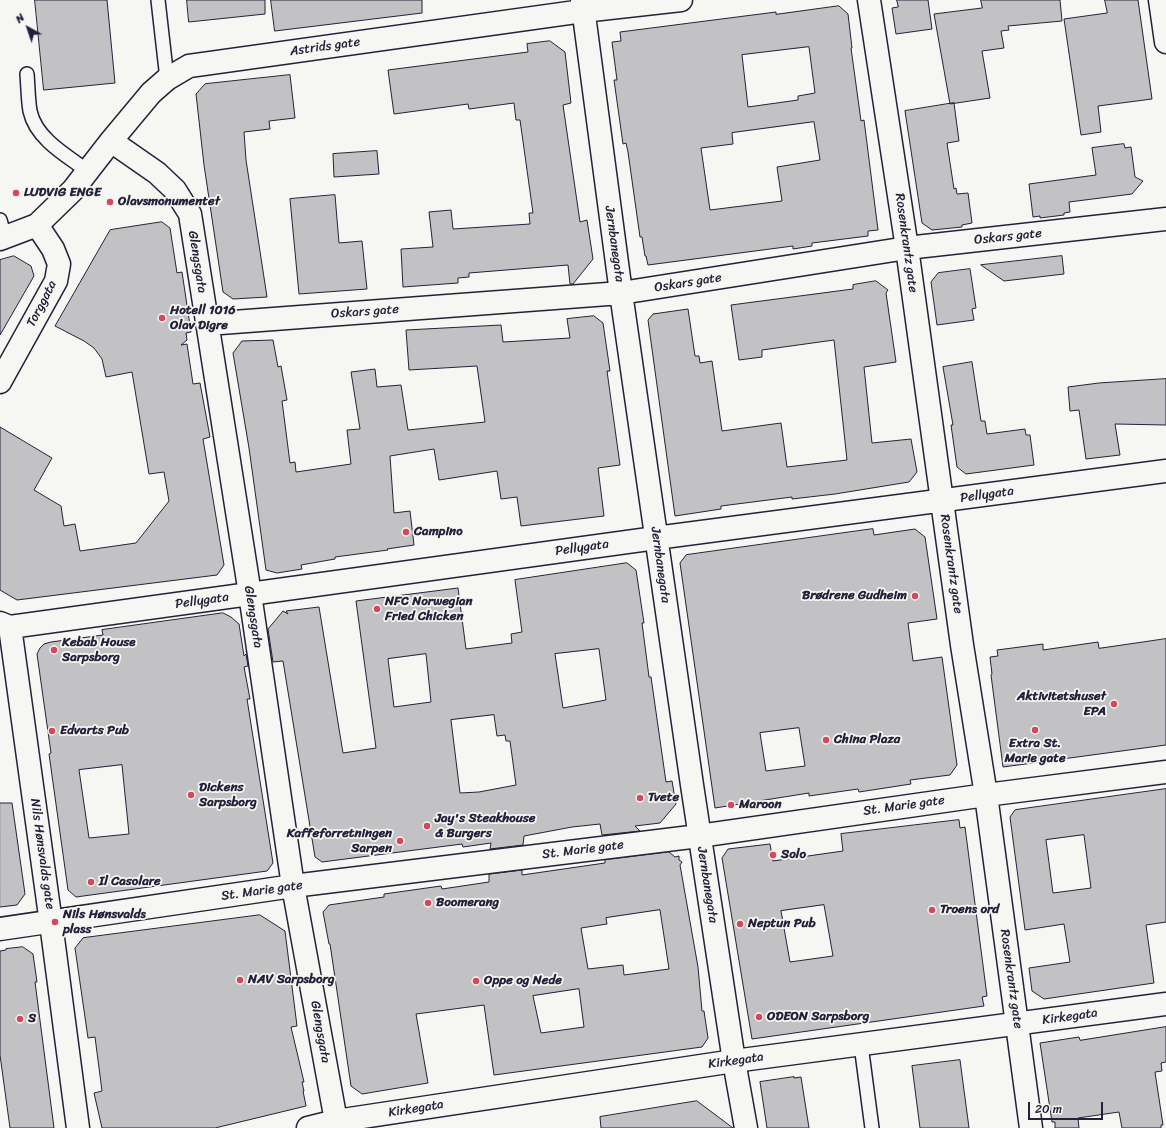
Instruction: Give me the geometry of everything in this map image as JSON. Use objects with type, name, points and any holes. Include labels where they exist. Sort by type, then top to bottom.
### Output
[{"type":"street","name":"Astrids gate","points":[[37,225],[74,190],[111,141],[151,93],[167,79],[189,66],[583,6],[681,0]]},
{"type":"street","name":"Rosenkrantz gate","points":[[869,0],[907,248],[962,645],[986,795],[1031,1128]]},
{"type":"street","points":[[1160,0],[1166,42]]},
{"type":"street","name":"Jernbanegata","points":[[583,6],[621,293],[699,836],[734,1061],[746,1128]]},
{"type":"street","name":"Glengsgata","points":[[111,141],[157,172],[175,190],[190,214],[250,594],[293,886],[337,1125]]},
{"type":"street","name":"Oskars gate","points":[[207,324],[621,293],[907,248],[1166,219]]},
{"type":"street","points":[[2,233],[37,225]]},
{"type":"street","name":"Torggata","points":[[0,382],[56,281],[59,264],[53,249],[37,225]]},
{"type":"street","name":"Pellygata","points":[[5,625],[250,594],[656,538],[1166,471]]},
{"type":"street","name":"Nils Hønsvalds gate","points":[[5,625],[35,806],[78,1128]]},
{"type":"street","name":"St. Marie gate","points":[[0,929],[293,886],[699,836],[986,795],[1166,772]]},
{"type":"street","name":"Kirkegata","points":[[308,1128],[337,1125],[424,1108],[734,1061],[1166,1004]]},
{"type":"street","points":[[408,1128],[424,1108]]},
{"type":"lane","points":[[158,0],[167,79]]},
{"type":"lane","points":[[27,74],[30,112],[38,130],[53,145],[88,171]]},
{"type":"lane","points":[[861,1045],[872,1128]]},
{"type":"building","points":[[35,0],[107,0],[115,83],[44,90]]},
{"type":"building","points":[[187,0],[265,0],[265,14],[189,22]]},
{"type":"building","points":[[271,0],[422,0],[422,13],[275,31]]},
{"type":"building","points":[[897,0],[928,0],[932,29],[896,34],[892,8],[898,7]]},
{"type":"building","points":[[981,0],[1060,0],[1062,21],[1008,26],[1009,30],[1001,31],[1004,48],[982,51],[990,98],[950,104],[934,14],[982,8]]},
{"type":"building","points":[[1105,0],[1138,0],[1152,99],[1098,106],[1101,132],[1081,135],[1064,19],[1107,13]]},
{"type":"building","points":[[839,6],[848,14],[861,121],[864,120],[878,230],[868,231],[868,236],[812,243],[812,246],[793,249],[793,246],[648,265],[642,237],[640,237],[628,152],[626,143],[623,144],[614,80],[617,80],[612,42],[621,41],[620,32],[776,12],[776,14]],"holes":[[[809,47],[815,93],[798,96],[798,100],[748,107],[742,55]],[[814,122],[820,160],[777,167],[782,201],[710,210],[701,148],[733,144],[732,133]]]},
{"type":"building","points":[[550,41],[565,52],[571,103],[563,105],[580,222],[587,220],[593,259],[573,284],[570,284],[568,265],[469,273],[469,277],[458,278],[458,283],[403,287],[401,249],[433,247],[429,212],[451,210],[453,229],[530,224],[529,213],[533,213],[520,120],[516,120],[514,103],[469,109],[468,104],[394,114],[388,70],[528,52],[527,44]]},
{"type":"building","points":[[290,75],[295,118],[269,121],[270,129],[244,132],[246,160],[267,297],[233,299],[223,292],[204,165],[196,94],[205,84]]},
{"type":"building","points":[[954,103],[959,141],[947,143],[954,189],[956,188],[957,194],[968,193],[972,223],[962,225],[962,227],[932,230],[922,223],[905,111]]},
{"type":"building","points":[[1124,144],[1125,148],[1131,147],[1135,177],[1143,181],[1132,194],[1069,202],[1070,212],[1064,213],[1064,215],[1040,218],[1040,216],[1033,217],[1029,184],[1096,175],[1092,148]]},
{"type":"building","points":[[377,151],[379,174],[334,177],[333,154]]},
{"type":"building","points":[[335,195],[339,243],[362,241],[367,289],[299,294],[290,199]]},
{"type":"building","points":[[162,222],[170,228],[177,273],[182,272],[191,332],[186,333],[187,340],[181,345],[187,344],[193,384],[200,383],[210,437],[203,439],[224,565],[217,575],[17,600],[0,590],[0,427],[52,458],[34,490],[61,506],[64,526],[75,524],[80,551],[136,543],[169,501],[164,472],[149,474],[132,372],[106,377],[102,359],[94,348],[55,326],[110,230]]},
{"type":"building","points":[[14,256],[31,266],[34,276],[0,335],[0,260]]},
{"type":"building","points":[[1062,256],[1064,274],[1004,281],[981,265]]},
{"type":"building","points":[[970,269],[976,308],[972,309],[974,320],[937,325],[931,282],[938,273]]},
{"type":"building","points":[[876,281],[888,290],[886,293],[896,362],[864,367],[872,443],[911,439],[917,472],[909,482],[835,494],[792,499],[792,497],[721,506],[721,509],[675,516],[648,320],[653,314],[688,309],[695,356],[699,356],[700,363],[712,361],[722,431],[781,423],[787,467],[847,460],[834,340],[762,350],[762,357],[739,360],[731,305],[853,289],[853,285]]},
{"type":"building","points":[[594,316],[603,323],[610,371],[607,371],[620,465],[598,468],[604,516],[521,526],[517,497],[501,499],[497,471],[439,480],[434,449],[390,456],[394,513],[410,511],[414,545],[335,557],[335,559],[301,565],[302,569],[277,573],[266,570],[249,448],[233,353],[242,341],[273,340],[278,367],[281,366],[287,400],[282,401],[290,463],[295,462],[296,472],[351,464],[347,430],[360,429],[351,372],[375,369],[377,387],[401,385],[408,430],[485,422],[477,366],[409,370],[406,330],[501,325],[503,342],[570,338],[567,319]]},
{"type":"building","points":[[972,362],[981,421],[985,421],[987,434],[1025,429],[1026,435],[1030,435],[1034,465],[966,474],[957,467],[951,425],[953,425],[943,367]]},
{"type":"building","points":[[1166,379],[1166,425],[1115,424],[1120,455],[1086,459],[1079,410],[1070,411],[1068,387],[1099,383]]},
{"type":"building","points":[[873,529],[874,535],[915,529],[925,537],[937,619],[908,623],[913,661],[942,657],[957,765],[950,775],[910,780],[911,784],[859,792],[858,789],[809,796],[809,793],[715,808],[680,563],[686,555]],"holes":[[[799,728],[805,766],[766,771],[760,733]]]},
{"type":"building","points":[[627,563],[636,570],[644,623],[642,623],[649,677],[651,677],[666,782],[672,781],[676,804],[660,823],[635,826],[640,831],[602,835],[600,824],[572,827],[524,836],[523,845],[490,849],[491,843],[463,847],[462,844],[322,862],[315,857],[283,661],[273,662],[268,629],[283,611],[288,614],[286,611],[319,607],[343,753],[376,748],[356,601],[458,588],[466,649],[512,643],[511,634],[522,632],[515,580]],"holes":[[[599,649],[606,700],[563,708],[555,654]],[[426,654],[431,702],[394,707],[388,659]],[[494,715],[497,736],[505,735],[506,741],[510,741],[516,785],[479,792],[460,793],[451,720]]]},
{"type":"building","points":[[223,613],[231,617],[239,624],[244,656],[246,654],[248,666],[244,667],[250,699],[247,699],[273,863],[267,871],[76,897],[68,890],[37,654],[44,644],[103,635],[102,630]],"holes":[[[122,765],[129,834],[89,838],[79,770]]]},
{"type":"building","points":[[1166,639],[1166,745],[1003,767],[990,657],[998,656],[997,650],[1043,644],[1043,650],[1098,642],[1099,648]]},
{"type":"building","points":[[1166,789],[1166,922],[1146,925],[1154,983],[1044,999],[1032,991],[1029,968],[1070,962],[1064,924],[1025,930],[1010,817],[1015,810]],"holes":[[[1084,835],[1091,888],[1053,893],[1046,840]]]},
{"type":"building","points":[[0,803],[12,803],[25,894],[17,905],[0,907]]},
{"type":"building","points":[[959,820],[960,828],[965,827],[987,996],[982,997],[984,1006],[752,1039],[722,858],[728,849],[770,844],[773,861],[843,851],[841,834]],"holes":[[[824,905],[833,956],[790,962],[781,911]]]},
{"type":"building","points":[[669,852],[675,857],[679,856],[679,860],[682,862],[680,865],[698,967],[702,1011],[704,1011],[708,1038],[702,1047],[494,1075],[484,1005],[416,1014],[428,1083],[362,1094],[351,1086],[330,944],[323,912],[329,905],[384,897],[384,894],[441,886],[442,889],[489,882],[489,874],[522,870],[522,875],[605,863],[605,860]],"holes":[[[660,910],[669,969],[624,975],[623,965],[588,969],[581,928],[607,924],[606,918]],[[579,989],[584,1027],[541,1033],[533,996]]]},
{"type":"building","points":[[260,915],[285,931],[297,1026],[291,1027],[304,1082],[302,1082],[306,1106],[215,1128],[102,1128],[94,1093],[102,1091],[95,1037],[88,1038],[75,948],[83,938]]},
{"type":"building","name":"S","points":[[23,947],[33,954],[37,982],[35,982],[54,1128],[10,1128],[0,1055],[0,951]]},
{"type":"building","points":[[1166,1027],[1166,1062],[1161,1063],[1162,1071],[1155,1072],[1163,1125],[1161,1125],[1161,1128],[1122,1128],[1119,1112],[1078,1118],[1079,1128],[1055,1128],[1055,1122],[1052,1122],[1040,1043],[1079,1037],[1080,1040]]},
{"type":"building","points":[[960,1060],[969,1128],[920,1128],[912,1066]]},
{"type":"building","points":[[801,1077],[809,1128],[767,1128],[760,1082]]},
{"type":"building","points":[[697,1101],[733,1128],[601,1128],[600,1117]]},
{"type":"place","name":"LUDVIG ENGE","points":[[16,193]]},
{"type":"place","name":"Olavsmonumentet","points":[[110,202]]},
{"type":"place","name":"Hotell 1016 Olav Digre","points":[[162,318]]},
{"type":"place","name":"Campino","points":[[406,532]]},
{"type":"place","name":"Brødrene Gudheim","points":[[915,596]]},
{"type":"place","name":"NFC Norwegian Fried Chicken","points":[[377,609]]},
{"type":"place","name":"Kebab House Sarpsborg","points":[[54,650]]},
{"type":"place","name":"Aktivitetshuset EPA","points":[[1114,704]]},
{"type":"place","name":"Extra St. Marie gate","points":[[1035,730]]},
{"type":"place","name":"Edvarts Pub","points":[[52,731]]},
{"type":"place","name":"China Plaza","points":[[826,740]]},
{"type":"place","name":"Dickens Sarpsborg","points":[[191,795]]},
{"type":"place","name":"Tvete","points":[[640,798]]},
{"type":"place","name":"Maroon","points":[[731,805]]},
{"type":"place","name":"Jay's Steakhouse & Burgers","points":[[427,826]]},
{"type":"place","name":"Kaffeforretningen Sarpen","points":[[400,841]]},
{"type":"place","name":"Solo","points":[[773,855]]},
{"type":"place","name":"Il Casolare","points":[[91,882]]},
{"type":"place","name":"Boomerang","points":[[428,903]]},
{"type":"place","name":"Troens ord","points":[[932,910]]},
{"type":"place","name":"Nils Hønsvalds plass","points":[[55,922]]},
{"type":"place","name":"Neptun Pub","points":[[740,924]]},
{"type":"place","name":"NAV Sarpsborg","points":[[240,980]]},
{"type":"place","name":"Oppe og Nede","points":[[476,981]]},
{"type":"place","name":"ODEON Sarpsborg","points":[[759,1017]]},
{"type":"place","name":"S","points":[[20,1019]]}]
